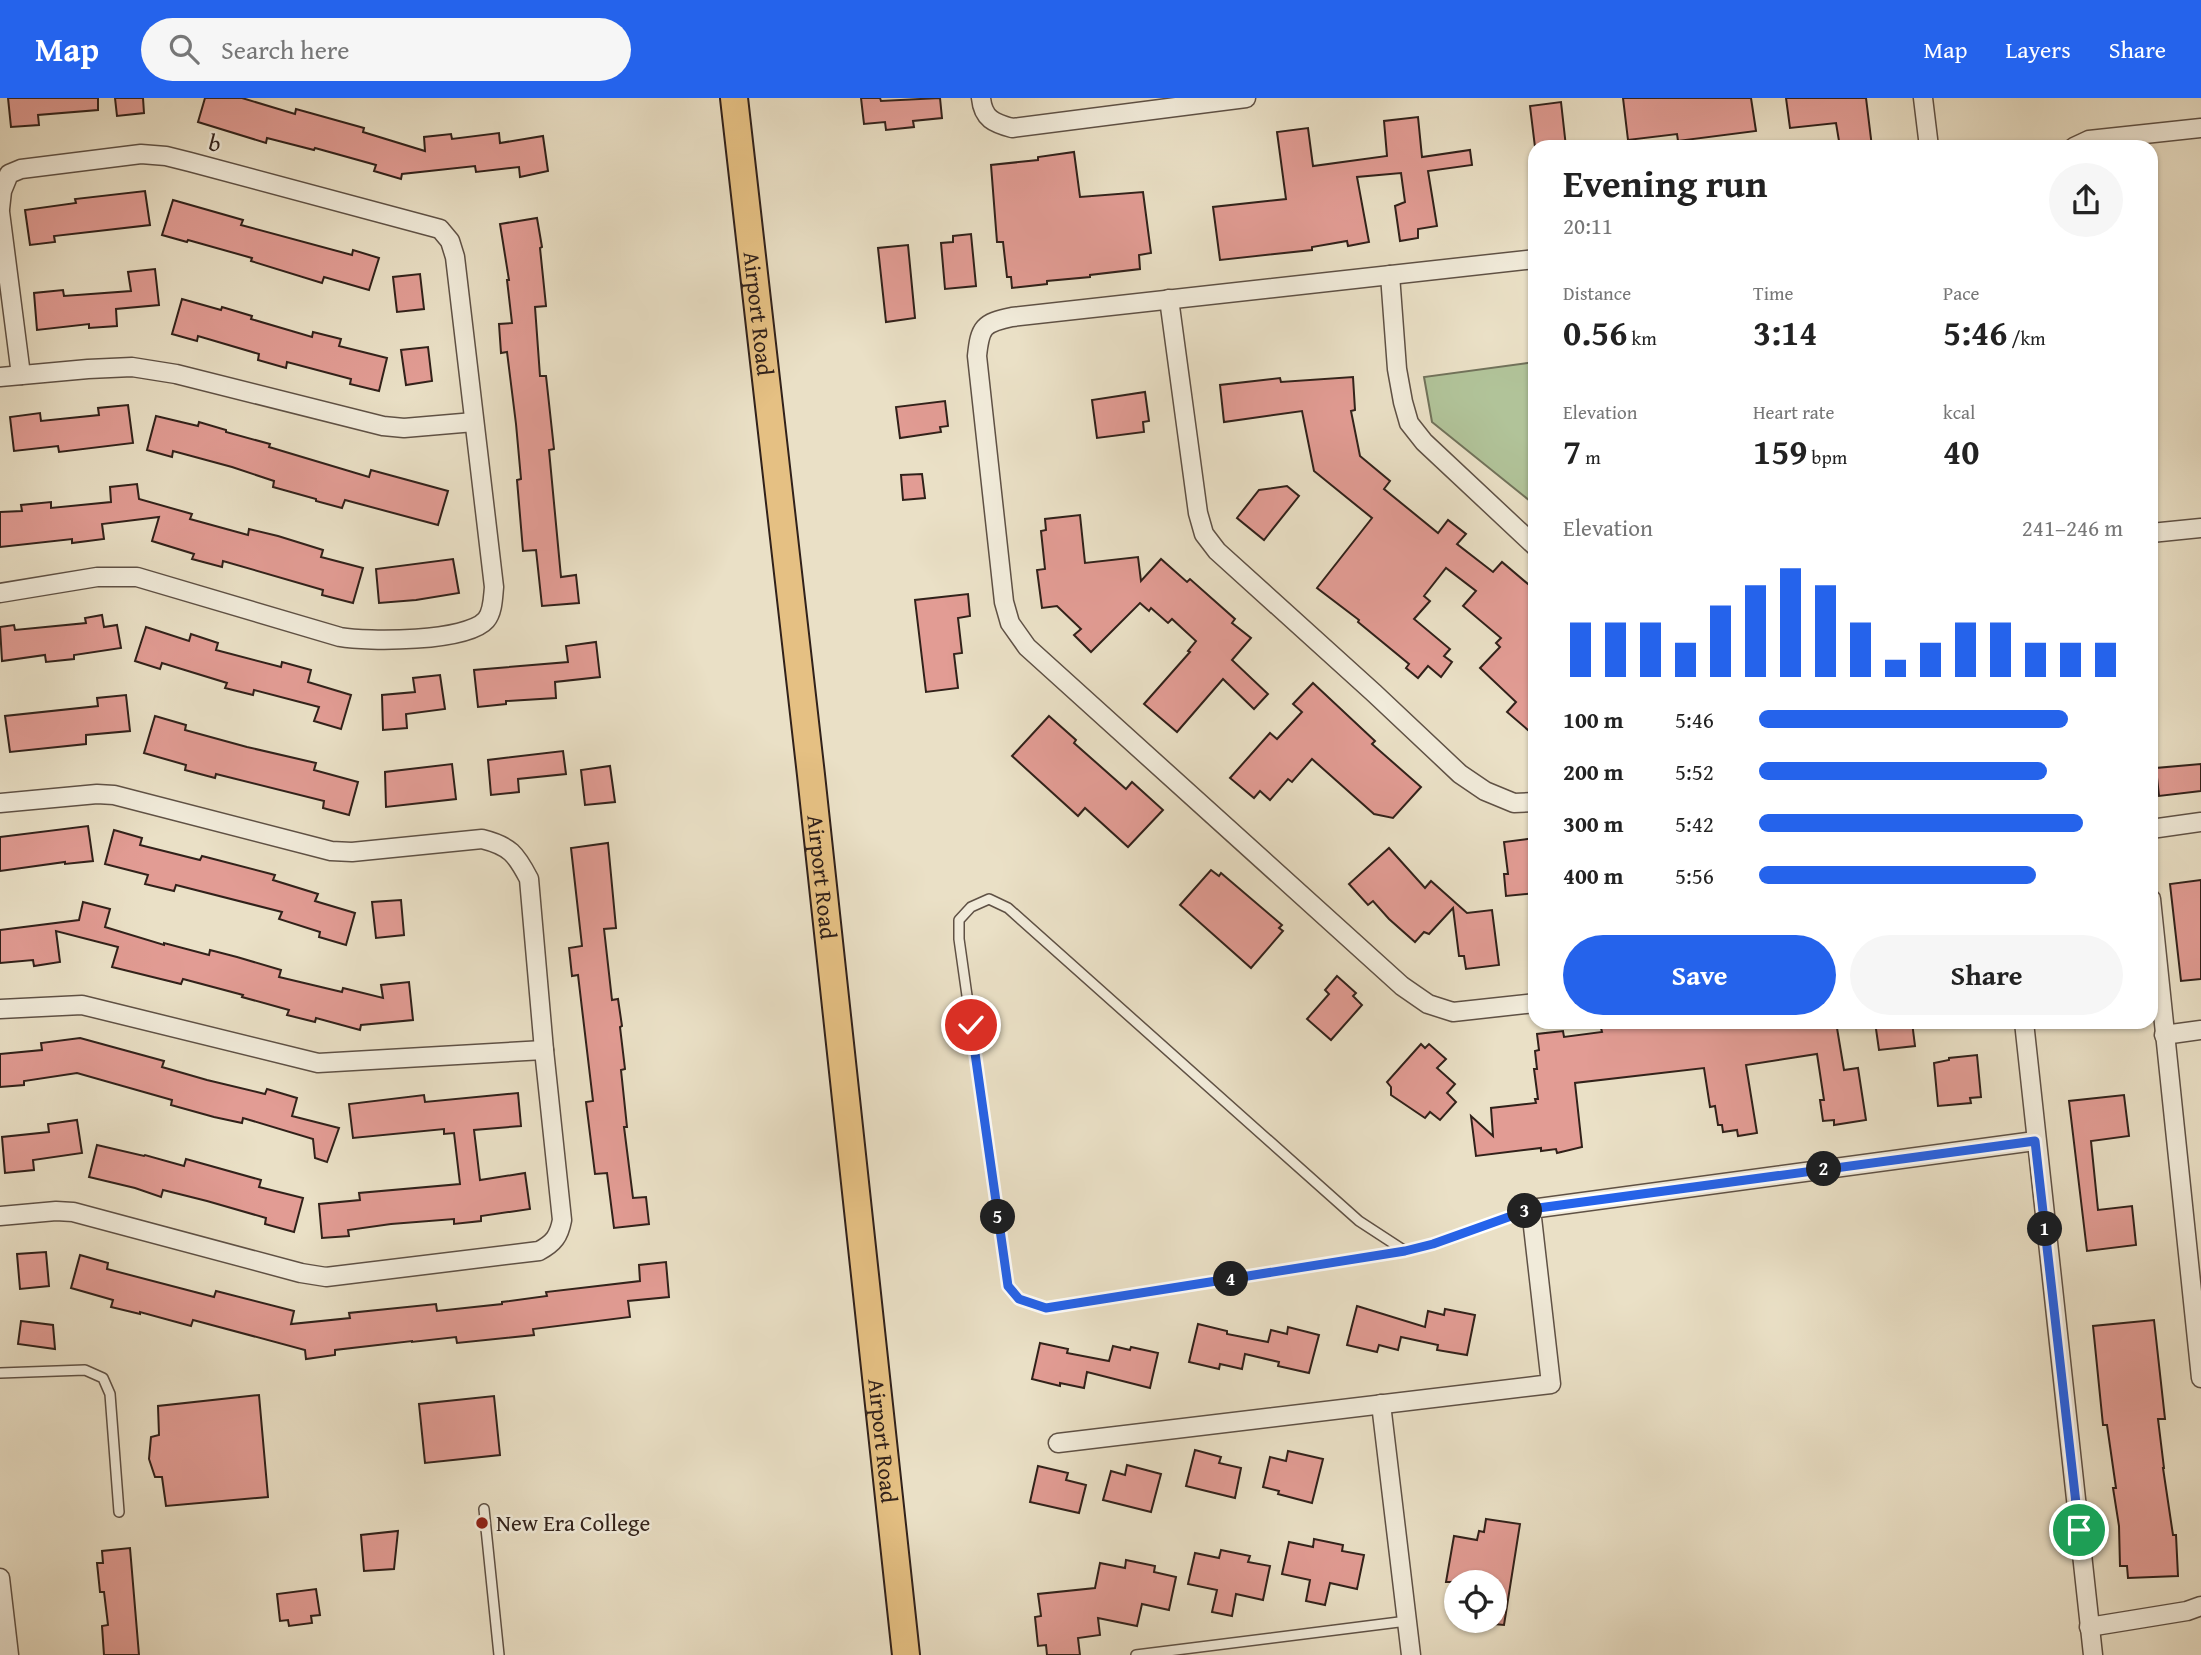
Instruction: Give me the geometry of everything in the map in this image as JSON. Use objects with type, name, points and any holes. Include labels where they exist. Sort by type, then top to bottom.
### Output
[{"type":"main road","name":"Airport Road","points":[[734,98],[811,775],[906,1655]]},
{"type":"street","points":[[981,98],[982,107],[993,123],[1012,128],[1189,101],[1246,98]]},
{"type":"street","points":[[1923,98],[1928,140]]},
{"type":"street","points":[[2089,140],[2201,128]]},
{"type":"street","name":"b","points":[[21,375],[0,210],[2,191],[9,174],[21,169],[141,154],[166,156],[440,229],[450,241],[455,257],[474,422]]},
{"type":"street","points":[[1528,260],[1012,317],[985,326],[979,335],[977,356],[1004,602],[1010,623],[1027,647],[1402,986],[1428,1004],[1453,1012],[1528,1004]]},
{"type":"street","points":[[1390,275],[1397,369],[1409,422],[1424,442],[1528,539]]},
{"type":"street","points":[[1169,299],[1198,513],[1204,534],[1217,551],[1461,774],[1485,791],[1514,803],[1528,802]]},
{"type":"street","points":[[0,377],[132,368],[176,374],[383,426],[404,428],[474,422],[494,587],[486,620],[469,629],[445,636],[357,640],[137,577],[97,578],[0,593]]},
{"type":"street","points":[[2158,532],[2201,528]]},
{"type":"street","points":[[0,803],[97,794],[114,795],[342,852],[482,839],[500,843],[519,858],[529,879],[562,1220],[559,1235],[551,1245],[539,1251],[326,1277],[301,1273],[73,1212],[0,1216]]},
{"type":"street","points":[[2158,828],[2201,822]]},
{"type":"street","points":[[2158,972],[2201,1378]]},
{"type":"street","points":[[0,1009],[82,1005],[318,1063],[544,1051]]},
{"type":"street","points":[[2025,1029],[2093,1655]]},
{"type":"street","points":[[2164,1035],[2201,1030]]},
{"type":"street","points":[[1058,1443],[1551,1384],[1531,1209],[2035,1141]]},
{"type":"street","points":[[1381,1404],[1411,1655]]},
{"type":"street","points":[[0,1578],[9,1655]]},
{"type":"street","points":[[2090,1627],[2187,1611],[2201,1606]]},
{"type":"lane","points":[[1405,1251],[1359,1221],[1008,908],[989,900],[971,907],[959,920],[959,939],[1008,1286],[1019,1299],[1046,1308],[1405,1251],[1433,1244],[1531,1209]]},
{"type":"lane","points":[[0,1373],[85,1370],[103,1378],[110,1394],[119,1511]]},
{"type":"lane","points":[[484,1509],[499,1655]]},
{"type":"lane","points":[[1136,1655],[1407,1621]]},
{"type":"green space","points":[[1528,363],[1528,499],[1432,422],[1424,377]]},
{"type":"building","points":[[8,98],[98,98],[98,110],[38,115],[39,125],[11,127]]},
{"type":"building","points":[[115,98],[143,98],[144,113],[117,116]]},
{"type":"building","points":[[205,98],[242,98],[295,114],[296,109],[364,128],[363,132],[425,151],[424,137],[451,134],[452,139],[499,133],[500,143],[543,136],[548,171],[520,177],[519,167],[476,172],[475,166],[402,174],[401,179],[374,171],[376,165],[267,138],[266,143],[198,122]]},
{"type":"building","points":[[861,98],[880,98],[881,101],[940,98],[942,118],[913,121],[914,127],[886,130],[885,122],[864,124]]},
{"type":"building","points":[[1623,98],[1751,98],[1756,131],[1686,140],[1678,140],[1677,134],[1628,140]]},
{"type":"building","points":[[1786,98],[1866,98],[1871,140],[1839,140],[1836,123],[1790,128]]},
{"type":"building","points":[[1561,102],[1565,140],[1534,140],[1530,106]]},
{"type":"building","points":[[1418,117],[1422,157],[1470,150],[1472,165],[1428,171],[1437,226],[1418,229],[1418,238],[1400,241],[1395,206],[1405,202],[1401,173],[1357,177],[1369,242],[1348,246],[1347,241],[1312,247],[1312,250],[1220,260],[1213,207],[1286,199],[1277,132],[1308,128],[1313,166],[1387,156],[1384,121]]},
{"type":"building","points":[[1074,152],[1080,197],[1143,192],[1151,253],[1139,255],[1140,269],[1012,288],[1011,277],[1007,277],[1003,242],[997,242],[991,165],[1038,160],[1038,157]]},
{"type":"building","points":[[145,191],[150,225],[54,236],[55,242],[30,245],[25,210],[76,203],[75,199]]},
{"type":"building","points":[[173,200],[243,220],[241,225],[352,255],[353,250],[379,258],[369,290],[324,277],[322,283],[251,261],[252,258],[162,235]]},
{"type":"building","points":[[537,218],[546,306],[535,307],[540,376],[546,376],[554,449],[549,450],[561,577],[576,575],[579,603],[542,606],[536,550],[523,551],[516,424],[507,352],[501,353],[499,324],[512,323],[509,280],[500,224]]},
{"type":"building","points":[[971,234],[976,286],[945,289],[941,243],[953,242],[953,236]]},
{"type":"building","points":[[908,245],[915,318],[886,322],[878,248]]},
{"type":"building","points":[[155,269],[159,305],[116,309],[117,326],[89,328],[89,324],[37,330],[34,293],[63,290],[64,296],[131,291],[128,272]]},
{"type":"building","points":[[420,274],[424,309],[397,312],[393,277]]},
{"type":"building","points":[[182,299],[221,310],[222,307],[252,316],[251,319],[312,337],[313,332],[341,339],[339,346],[387,358],[379,391],[350,384],[351,379],[287,362],[286,368],[258,360],[259,354],[198,336],[197,341],[172,334]]},
{"type":"building","points":[[428,347],[432,381],[406,385],[401,350]]},
{"type":"building","points":[[1353,377],[1355,410],[1351,411],[1360,456],[1390,481],[1384,489],[1438,533],[1448,520],[1466,534],[1457,544],[1493,572],[1502,562],[1528,584],[1528,730],[1507,712],[1516,702],[1480,668],[1500,647],[1496,643],[1501,638],[1463,606],[1476,591],[1446,568],[1424,596],[1430,601],[1414,619],[1450,649],[1444,656],[1452,662],[1441,677],[1428,666],[1418,678],[1406,668],[1409,664],[1317,588],[1372,518],[1314,471],[1302,411],[1224,422],[1220,385],[1280,378],[1281,382]]},
{"type":"building","points":[[1145,392],[1149,421],[1143,422],[1144,432],[1097,438],[1092,400]]},
{"type":"building","points":[[945,401],[948,426],[940,427],[941,432],[900,438],[896,407]]},
{"type":"building","points":[[128,405],[133,443],[59,452],[58,446],[14,451],[10,417],[40,413],[41,421],[99,415],[98,408]]},
{"type":"building","points":[[156,416],[198,426],[199,422],[270,444],[269,447],[369,477],[371,470],[448,491],[438,525],[345,500],[342,508],[273,487],[274,481],[232,467],[173,451],[172,457],[147,450]]},
{"type":"building","points":[[922,474],[925,498],[903,500],[901,475]]},
{"type":"building","points":[[137,484],[139,499],[192,514],[190,519],[248,535],[249,529],[278,536],[323,550],[321,557],[363,568],[353,603],[322,595],[323,590],[223,561],[222,567],[192,559],[194,554],[152,541],[159,517],[102,524],[104,539],[72,543],[72,539],[0,547],[0,512],[22,511],[21,505],[51,502],[51,508],[111,502],[110,487]]},
{"type":"building","points":[[1287,486],[1299,496],[1264,540],[1237,518],[1259,490]]},
{"type":"building","points":[[1080,515],[1085,563],[1138,557],[1141,581],[1161,559],[1187,582],[1190,579],[1235,619],[1232,623],[1251,638],[1232,660],[1268,694],[1254,709],[1223,679],[1177,732],[1144,704],[1190,652],[1188,651],[1196,641],[1172,619],[1168,623],[1151,608],[1149,611],[1140,603],[1091,652],[1074,635],[1081,629],[1057,606],[1042,608],[1037,570],[1045,569],[1041,531],[1046,530],[1045,519]]},
{"type":"building","points":[[453,559],[459,593],[379,603],[376,569]]},
{"type":"building","points":[[968,594],[970,616],[958,618],[962,653],[954,654],[958,688],[926,692],[915,600]]},
{"type":"building","points":[[102,615],[104,627],[117,625],[121,648],[74,655],[74,659],[46,662],[45,655],[2,661],[0,627],[14,625],[15,630],[86,623],[85,618]]},
{"type":"building","points":[[146,627],[189,641],[191,634],[218,643],[216,650],[281,667],[282,662],[311,670],[308,682],[351,695],[341,729],[314,721],[319,707],[254,690],[253,695],[225,688],[227,683],[162,663],[160,669],[135,661]]},
{"type":"building","points":[[596,642],[600,677],[555,682],[556,698],[506,701],[506,704],[478,707],[474,670],[568,662],[566,646]]},
{"type":"building","points":[[440,675],[445,709],[406,714],[407,728],[383,730],[382,695],[415,692],[413,678]]},
{"type":"building","points":[[1313,683],[1375,741],[1372,744],[1421,787],[1393,818],[1374,814],[1312,759],[1292,782],[1288,779],[1270,800],[1260,791],[1254,798],[1230,778],[1270,733],[1277,739],[1302,712],[1293,704]]},
{"type":"building","points":[[126,695],[130,731],[86,735],[86,744],[10,752],[5,716],[98,706],[97,698]]},
{"type":"building","points":[[155,716],[186,725],[185,730],[316,763],[314,770],[358,782],[349,815],[323,808],[324,801],[216,774],[215,778],[185,770],[186,765],[144,753]]},
{"type":"building","points":[[1049,716],[1076,740],[1074,743],[1126,789],[1132,782],[1163,810],[1128,847],[1085,808],[1078,816],[1012,756]]},
{"type":"building","points":[[563,751],[566,774],[518,779],[519,792],[491,795],[488,760]]},
{"type":"building","points":[[452,764],[456,799],[386,807],[385,772]]},
{"type":"building","points":[[2201,764],[2201,791],[2159,796],[2158,768]]},
{"type":"building","points":[[610,766],[615,802],[585,805],[581,770]]},
{"type":"building","points":[[88,826],[93,861],[0,871],[0,837]]},
{"type":"building","points":[[114,830],[142,838],[140,845],[200,860],[202,856],[275,875],[273,880],[318,894],[315,901],[355,913],[346,945],[319,937],[320,932],[279,919],[282,912],[176,885],[174,891],[145,884],[148,875],[105,864]]},
{"type":"building","points":[[1528,839],[1528,894],[1506,896],[1504,874],[1508,874],[1504,842]]},
{"type":"building","points":[[608,843],[616,928],[604,929],[612,1000],[618,999],[622,1026],[625,1069],[621,1070],[627,1127],[624,1127],[633,1198],[646,1197],[649,1224],[614,1228],[607,1173],[595,1174],[586,1102],[593,1101],[578,975],[572,976],[569,948],[582,946],[571,848]]},
{"type":"building","points":[[1389,848],[1425,888],[1431,881],[1467,913],[1492,910],[1499,965],[1466,969],[1464,956],[1459,956],[1453,908],[1429,934],[1424,932],[1415,942],[1373,901],[1368,905],[1349,884]]},
{"type":"building","points":[[1211,870],[1219,876],[1221,873],[1282,925],[1279,928],[1283,931],[1251,968],[1180,905]]},
{"type":"building","points":[[2201,880],[2201,979],[2181,981],[2170,884]]},
{"type":"building","points":[[401,900],[404,935],[376,938],[372,902]]},
{"type":"building","points":[[83,902],[110,909],[105,927],[164,945],[209,955],[210,950],[237,957],[281,970],[279,977],[342,992],[343,988],[383,998],[381,985],[409,982],[413,1020],[361,1025],[360,1030],[316,1018],[315,1022],[287,1015],[289,1010],[242,997],[243,995],[183,979],[181,984],[112,967],[118,947],[56,931],[60,962],[34,966],[33,960],[0,963],[0,930],[79,920]]},
{"type":"building","points":[[1337,976],[1356,993],[1353,996],[1362,1005],[1331,1040],[1307,1019],[1329,994],[1325,990]]},
{"type":"building","points":[[1601,1029],[1837,1029],[1844,1070],[1858,1068],[1866,1120],[1834,1125],[1834,1120],[1823,1121],[1820,1100],[1824,1100],[1817,1054],[1746,1065],[1757,1133],[1738,1136],[1737,1130],[1723,1132],[1722,1125],[1718,1125],[1715,1106],[1710,1107],[1704,1068],[1575,1083],[1582,1147],[1557,1153],[1556,1149],[1541,1151],[1541,1148],[1476,1156],[1471,1116],[1493,1136],[1491,1108],[1536,1103],[1535,1099],[1538,1099],[1534,1069],[1537,1069],[1535,1051],[1539,1050],[1537,1034],[1563,1031],[1564,1037],[1602,1032]]},
{"type":"building","points":[[1876,1029],[1913,1029],[1915,1046],[1879,1050]]},
{"type":"building","points":[[80,1038],[164,1061],[162,1067],[207,1080],[265,1094],[267,1089],[297,1098],[292,1116],[339,1128],[327,1162],[315,1158],[313,1139],[243,1118],[242,1123],[171,1105],[172,1100],[77,1073],[24,1081],[24,1085],[0,1087],[0,1054],[42,1050],[41,1043]]},
{"type":"building","points":[[1421,1044],[1425,1048],[1429,1044],[1446,1059],[1437,1068],[1455,1084],[1447,1093],[1456,1102],[1440,1120],[1430,1112],[1425,1118],[1391,1095],[1391,1087],[1387,1082]]},
{"type":"building","points":[[1977,1055],[1981,1097],[1970,1098],[1971,1103],[1938,1106],[1934,1063],[1949,1058]]},
{"type":"building","points":[[518,1093],[521,1126],[474,1130],[480,1180],[525,1173],[530,1209],[481,1216],[481,1221],[454,1224],[454,1219],[391,1224],[348,1230],[349,1236],[322,1238],[319,1204],[360,1200],[359,1193],[460,1184],[454,1133],[444,1134],[444,1129],[353,1138],[349,1104],[424,1095],[425,1102]]},
{"type":"building","points":[[2124,1095],[2129,1136],[2091,1141],[2098,1210],[2132,1206],[2136,1245],[2087,1251],[2069,1101]]},
{"type":"building","points":[[77,1120],[82,1153],[33,1160],[34,1170],[5,1173],[2,1137],[49,1132],[48,1124]]},
{"type":"building","points":[[97,1145],[184,1166],[186,1159],[261,1180],[259,1187],[303,1198],[294,1232],[265,1224],[266,1218],[207,1201],[163,1190],[161,1197],[89,1177]]},
{"type":"building","points":[[46,1252],[49,1286],[20,1289],[17,1254]]},
{"type":"building","points":[[80,1255],[108,1263],[107,1269],[214,1297],[216,1291],[294,1311],[291,1324],[350,1318],[349,1313],[436,1304],[437,1311],[502,1304],[547,1296],[546,1292],[640,1281],[639,1265],[666,1262],[669,1297],[628,1301],[630,1317],[533,1329],[534,1335],[457,1343],[456,1337],[412,1341],[335,1350],[335,1355],[306,1359],[305,1350],[193,1320],[191,1326],[111,1307],[113,1300],[71,1288]]},
{"type":"building","points":[[1357,1306],[1425,1327],[1428,1311],[1444,1315],[1445,1309],[1475,1315],[1467,1355],[1437,1350],[1438,1345],[1401,1337],[1398,1350],[1379,1345],[1377,1352],[1347,1345]]},
{"type":"building","points":[[2154,1320],[2165,1419],[2158,1419],[2173,1535],[2176,1535],[2178,1576],[2128,1578],[2127,1566],[2120,1566],[2119,1526],[2113,1488],[2116,1488],[2107,1425],[2103,1425],[2093,1326]]},
{"type":"building","points":[[21,1321],[53,1325],[55,1349],[18,1344]]},
{"type":"building","points":[[1198,1324],[1227,1331],[1227,1334],[1268,1342],[1271,1330],[1287,1334],[1288,1327],[1319,1335],[1309,1373],[1278,1366],[1279,1362],[1245,1354],[1242,1369],[1220,1364],[1219,1369],[1189,1362]]},
{"type":"building","points":[[1040,1343],[1068,1349],[1067,1353],[1109,1361],[1113,1346],[1158,1353],[1150,1388],[1087,1372],[1084,1388],[1060,1383],[1060,1386],[1032,1379]]},
{"type":"building","points":[[259,1395],[268,1497],[166,1506],[162,1477],[155,1477],[149,1459],[151,1437],[159,1435],[158,1406]]},
{"type":"building","points":[[494,1396],[500,1455],[425,1463],[419,1404]]},
{"type":"building","points":[[1195,1450],[1221,1457],[1219,1463],[1241,1468],[1235,1498],[1186,1486]]},
{"type":"building","points":[[1288,1451],[1323,1459],[1312,1503],[1263,1487],[1270,1457],[1286,1461]]},
{"type":"building","points":[[1127,1465],[1161,1474],[1151,1512],[1103,1500],[1111,1471],[1125,1475]]},
{"type":"building","points":[[1038,1466],[1068,1473],[1066,1480],[1086,1485],[1079,1513],[1030,1502]]},
{"type":"building","points":[[1486,1519],[1520,1524],[1507,1606],[1507,1570],[1448,1570],[1454,1536],[1477,1540],[1479,1531],[1484,1532]]},
{"type":"building","points":[[398,1531],[394,1569],[364,1571],[361,1535]]},
{"type":"building","points":[[1314,1539],[1343,1545],[1342,1551],[1364,1555],[1357,1589],[1330,1583],[1325,1605],[1306,1601],[1310,1580],[1282,1574],[1289,1542],[1313,1547]]},
{"type":"building","points":[[130,1548],[139,1655],[104,1655],[102,1626],[108,1625],[104,1592],[100,1592],[97,1563],[103,1563],[102,1551]]},
{"type":"building","points":[[1221,1550],[1250,1556],[1248,1562],[1270,1566],[1263,1600],[1236,1594],[1232,1616],[1212,1612],[1217,1590],[1188,1584],[1195,1553],[1219,1558]]},
{"type":"building","points":[[1126,1560],[1155,1566],[1154,1572],[1176,1577],[1169,1610],[1142,1604],[1137,1626],[1098,1618],[1100,1635],[1078,1638],[1080,1655],[1047,1655],[1046,1645],[1038,1646],[1035,1617],[1041,1616],[1038,1594],[1095,1588],[1100,1563],[1125,1568]]},
{"type":"building","points":[[316,1589],[320,1615],[311,1616],[312,1623],[289,1626],[288,1620],[280,1621],[277,1594]]},
{"type":"place","name":"New Era College","points":[[482,1523]]},
{"type":"route","points":[[971,1025],[1008,1286],[1019,1299],[1046,1308],[1405,1251],[1433,1244],[1531,1209],[2035,1141],[2079,1530]]}]
